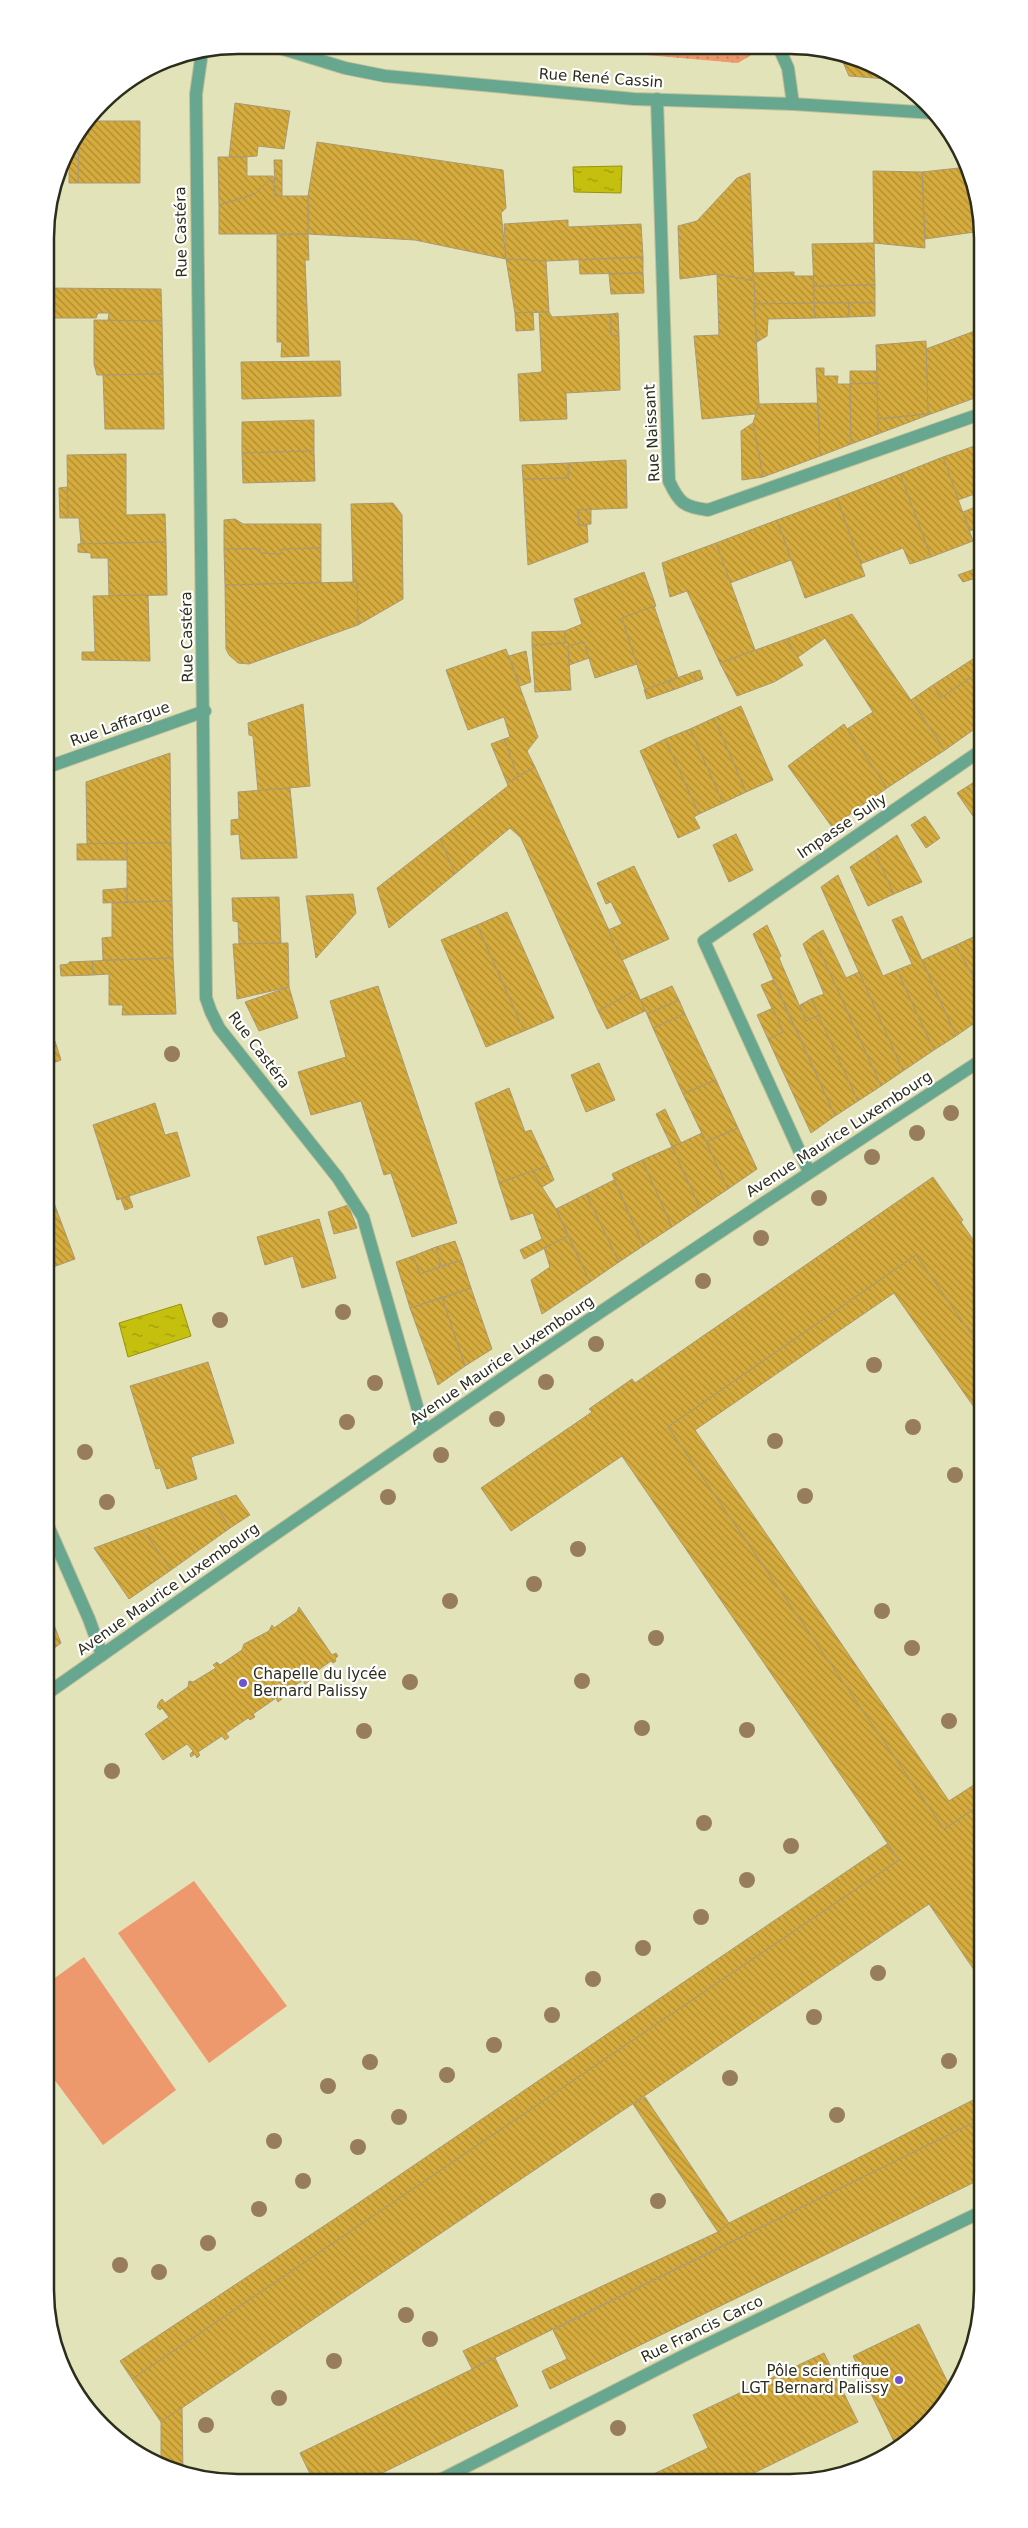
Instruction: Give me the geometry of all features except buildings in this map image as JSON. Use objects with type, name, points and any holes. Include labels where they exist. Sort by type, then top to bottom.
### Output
[{"type":"street","name":"Rue René Cassin","points":[[299,54],[345,68],[385,76],[634,99],[793,104],[925,112]]},
{"type":"street","points":[[782,54],[788,68],[793,104]]},
{"type":"street","name":"Rue Castéra","points":[[201,57],[196,94],[205,711],[206,998],[219,1028],[354,1199],[368,1231],[424,1431]]},
{"type":"street","name":"Rue Naissant","points":[[657,99],[668,481],[676,498],[682,504],[708,510],[974,416]]},
{"type":"street","name":"Rue Laffargue","points":[[54,765],[205,711]]},
{"type":"street","name":"Impasse Sully","points":[[809,1172],[704,941],[974,755]]},
{"type":"street","name":"Avenue Maurice Luxembourg","points":[[54,1689],[424,1431],[809,1172],[974,1065]]},
{"type":"street","points":[[54,1539],[89,1619],[102,1655]]},
{"type":"street","name":"Rue Francis Carco","points":[[452,2474],[685,2355],[974,2215]]},
{"type":"shaded area","points":[[635,54],[753,54],[738,63]]},
{"type":"shaded area","points":[[194,1881],[287,2006],[209,2063],[118,1933]]},
{"type":"shaded area","points":[[84,1957],[176,2090],[103,2145],[54,2079],[54,1979]]},
{"type":"water","points":[[622,166],[621,193],[574,192],[573,167]]},
{"type":"water","points":[[181,1304],[191,1336],[128,1357],[119,1323]]},
{"type":"place","name":"Chapelle du lycée Bernard Palissy","points":[[243,1683]]},
{"type":"place","name":"Pôle scientifique LGT Bernard Palissy","points":[[899,2380]]}]
